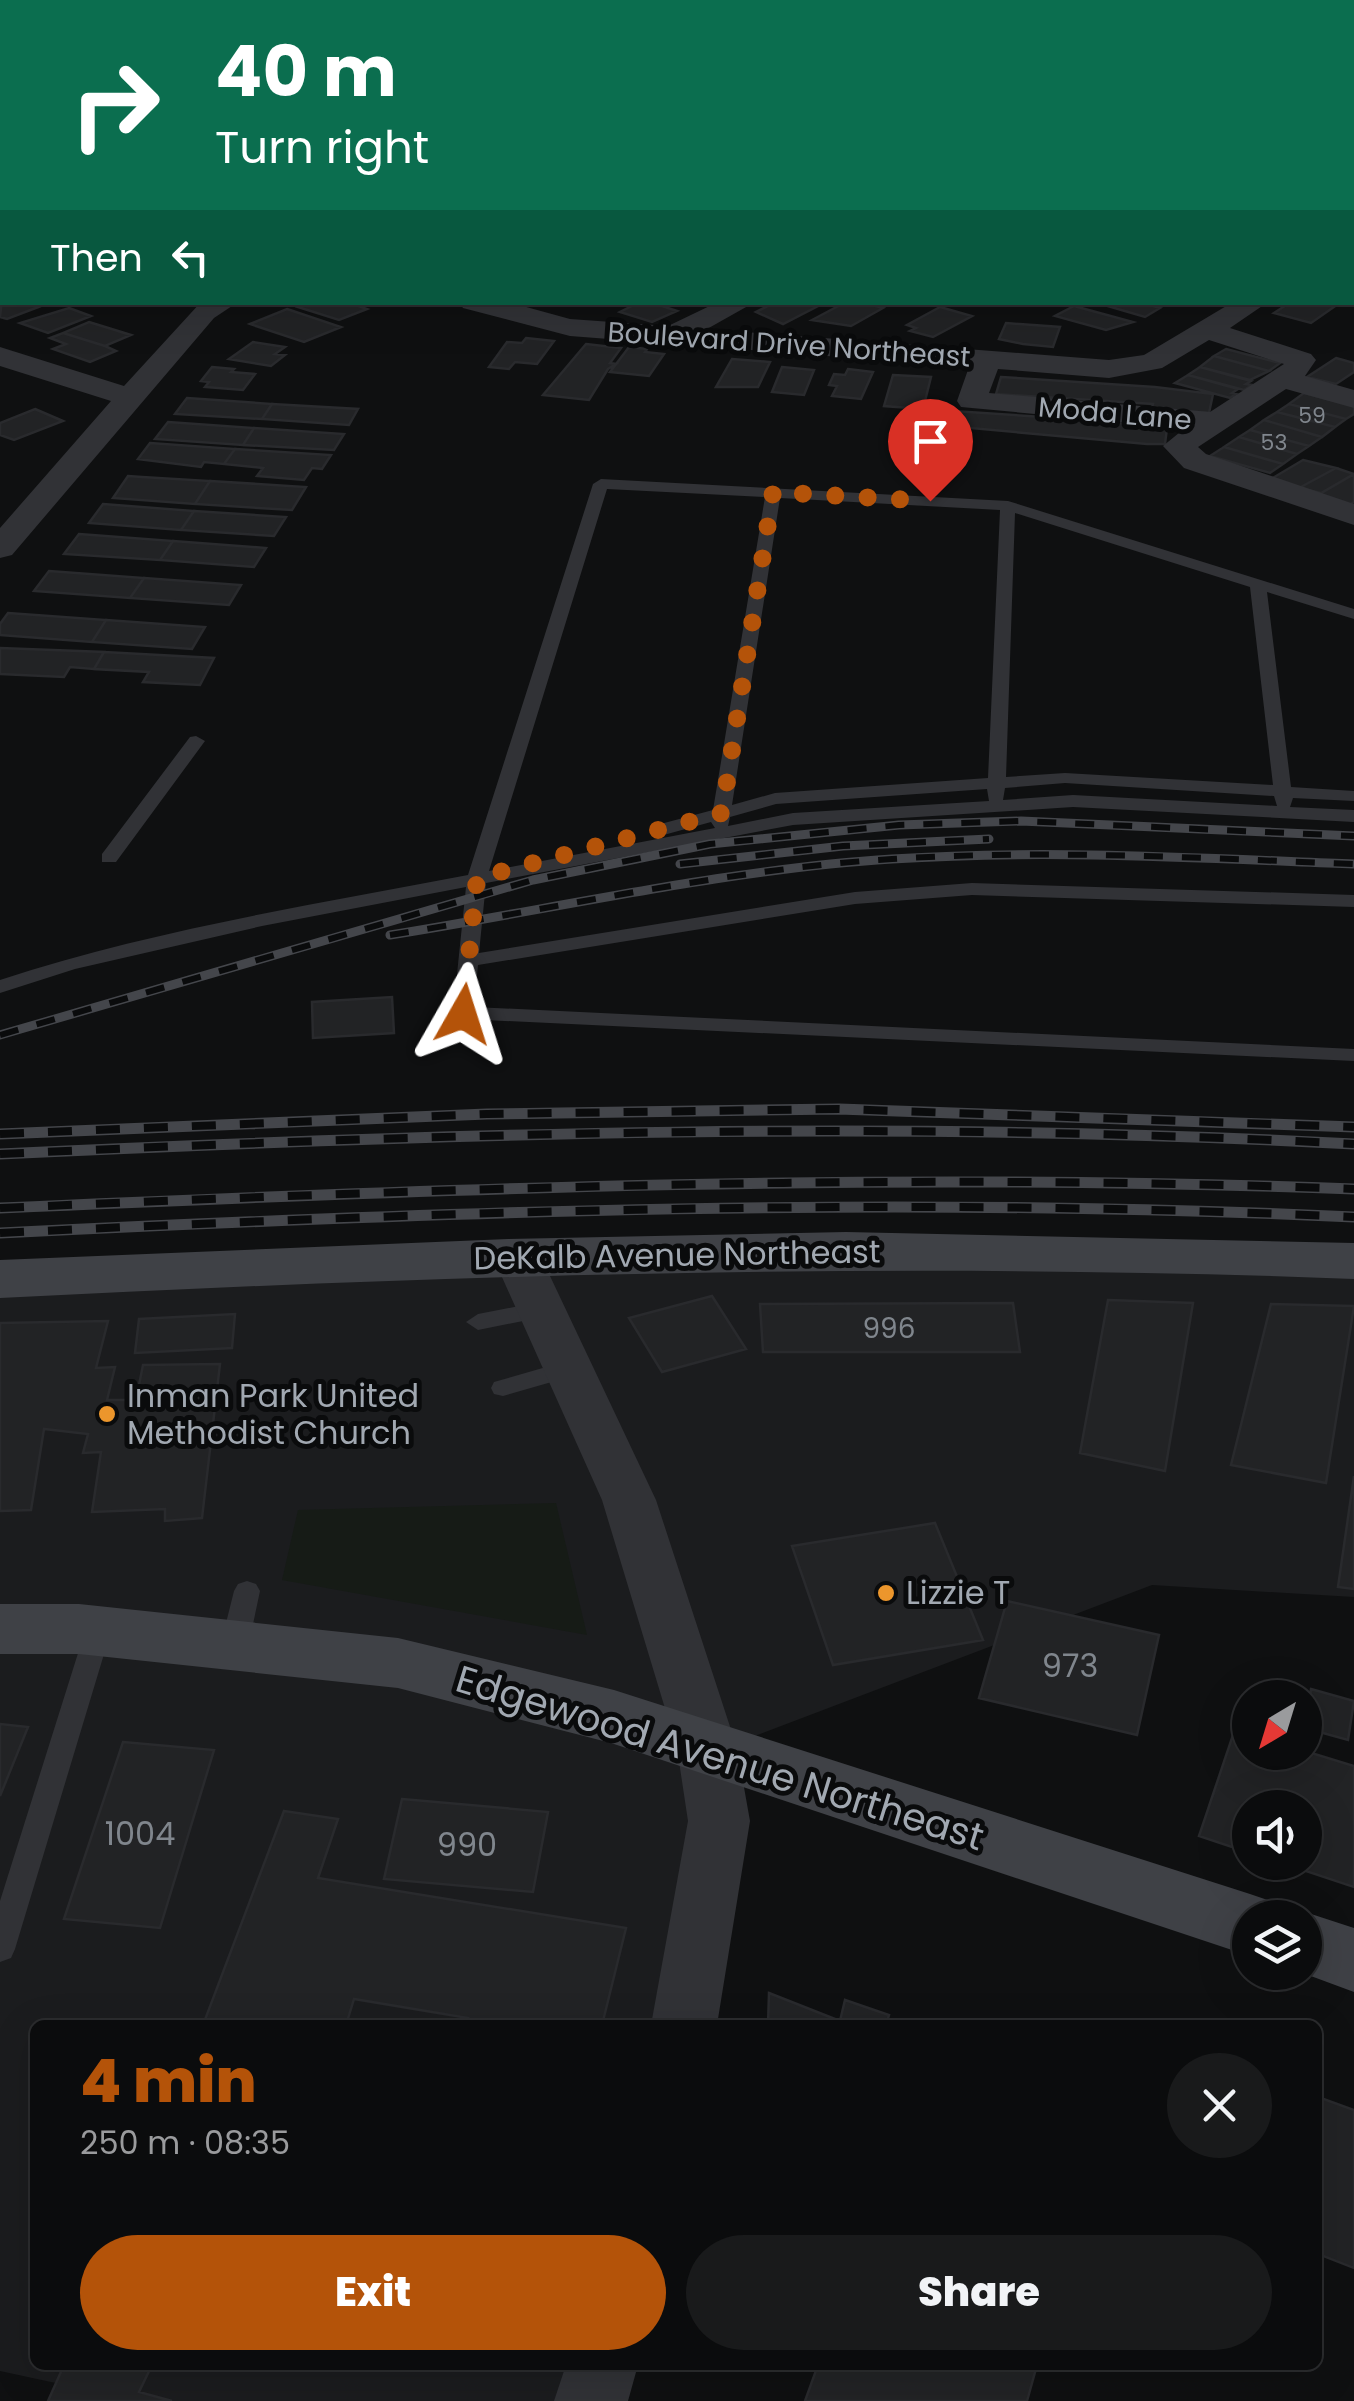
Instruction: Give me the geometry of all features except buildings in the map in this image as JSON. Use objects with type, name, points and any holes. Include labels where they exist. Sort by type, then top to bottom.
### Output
[{"type":"main road","name":"DeKalb Avenue Northeast","points":[[0,1279],[517,1257],[936,1249],[1354,1262]]},
{"type":"main road","name":"Edgewood Avenue Northeast","points":[[0,1629],[98,1631],[241,1617],[398,1663],[555,1700],[1232,1919]]},
{"type":"main road","points":[[1322,1950],[1354,1960]]},
{"type":"street","points":[[0,548],[204,312],[218,305]]},
{"type":"street","name":"Boulevard Drive Northeast","points":[[482,305],[534,322],[1109,369],[1152,362],[1249,305]]},
{"type":"street","points":[[671,335],[735,305]]},
{"type":"street","points":[[1206,330],[1300,360],[1295,370],[1280,379]]},
{"type":"street","points":[[0,356],[91,388],[131,396]]},
{"type":"street","name":"Moda Lane","points":[[986,360],[972,401],[1216,422],[1280,379]]},
{"type":"street","points":[[1280,379],[1354,399]]},
{"type":"street","points":[[1216,422],[1178,446],[1195,461],[1354,516]]},
{"type":"street","points":[[517,1257],[629,1500],[707,1748],[719,1820],[685,2020]]},
{"type":"street","points":[[590,2401],[600,2370]]},
{"type":"lane","points":[[1354,614],[1008,506],[600,484],[477,878],[463,1014],[1354,1055]]},
{"type":"lane","points":[[721,823],[773,492]]},
{"type":"lane","points":[[996,806],[1008,506]]},
{"type":"lane","points":[[1258,584],[1285,812]]},
{"type":"lane","points":[[108,858],[196,741]]},
{"type":"lane","points":[[721,823],[775,800],[1066,778],[1354,796]]},
{"type":"lane","points":[[0,987],[69,964],[721,823],[1073,801],[1354,816]]},
{"type":"lane","points":[[468,962],[854,898],[972,888],[1354,901]]},
{"type":"lane","points":[[478,1322],[540,1310]]},
{"type":"lane","points":[[503,1388],[568,1368]]},
{"type":"lane","points":[[0,1949],[98,1631]]},
{"type":"shaded area","points":[[1354,1251],[1354,1597],[1152,1585],[734,1744],[691,2020],[30,2020],[30,2370],[599,2370],[591,2401],[139,2401],[0,2371],[0,1281]]},
{"type":"shaded area","points":[[556,1503],[587,1635],[282,1580],[298,1510]]},
{"type":"railway","points":[[0,1035],[533,880],[710,844],[899,825],[1021,821],[1354,836]]},
{"type":"railway","points":[[680,864],[843,846],[989,839]]},
{"type":"railway","points":[[390,935],[768,871],[892,859],[1065,855],[1354,864]]},
{"type":"railway","points":[[0,1134],[487,1114],[839,1109],[1354,1127]]},
{"type":"railway","points":[[0,1154],[677,1132],[1015,1132],[1354,1144]]},
{"type":"railway","points":[[0,1208],[339,1194],[846,1182],[1354,1189]]},
{"type":"railway","points":[[0,1233],[339,1218],[846,1207],[1354,1217]]},
{"type":"place","name":"Inman Park United Methodist Church","points":[[107,1414]]},
{"type":"place","name":"Lizzie T","points":[[886,1593]]},
{"type":"route","points":[[463,1014],[477,878],[722,813],[773,492],[930,501]]}]
